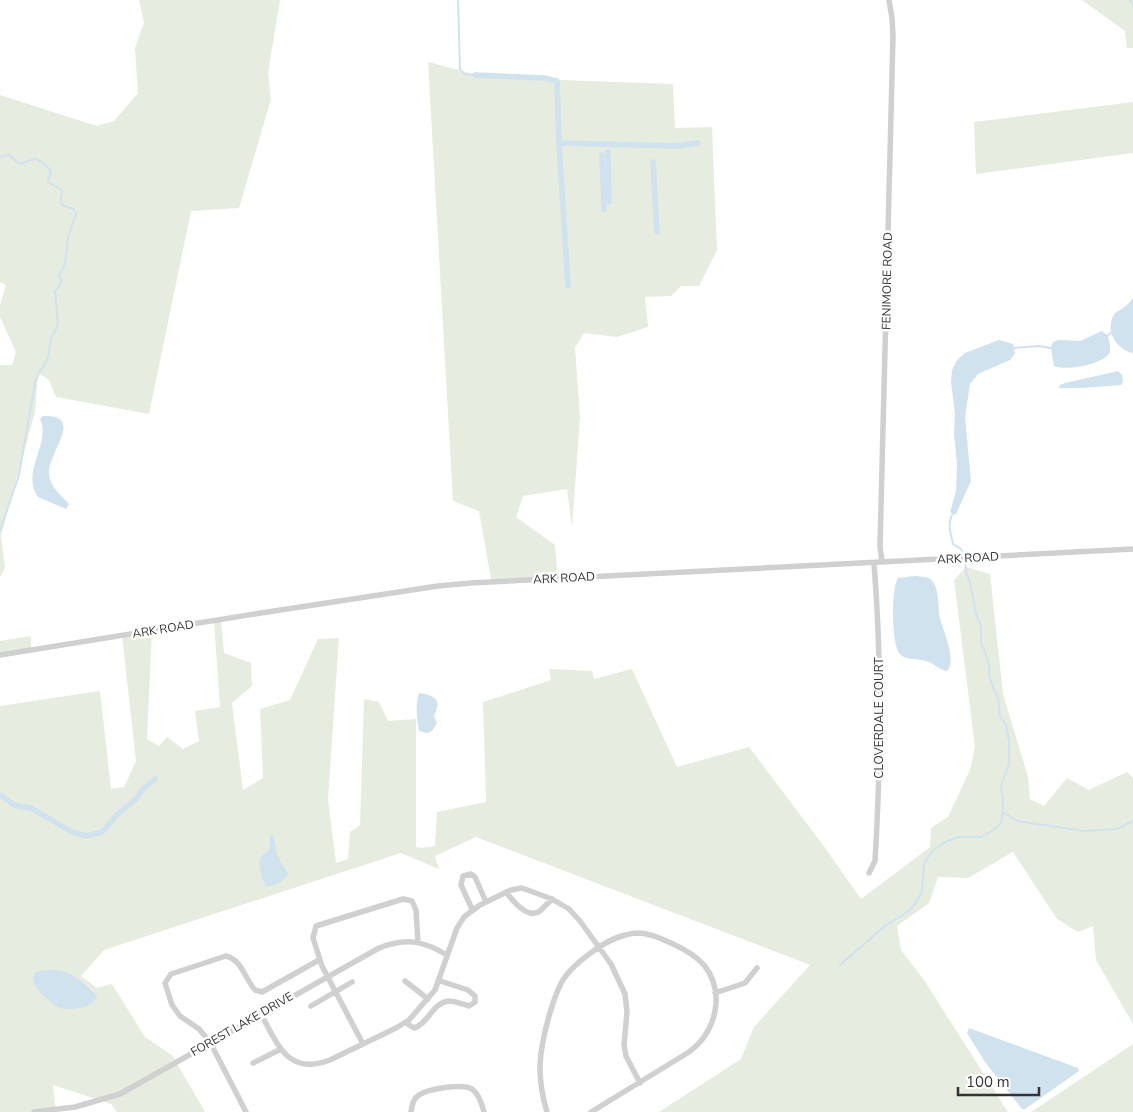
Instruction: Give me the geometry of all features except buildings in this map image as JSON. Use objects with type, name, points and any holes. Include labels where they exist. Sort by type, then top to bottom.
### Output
[{"type":"street","name":"FENIMORE ROAD","points":[[882,562],[880,546],[893,36],[889,0]]},
{"type":"street","name":"ARK ROAD","points":[[0,655],[261,612],[438,586],[1133,549]]},
{"type":"street","name":"CLOVERDALE COURT","points":[[870,873],[875,861],[881,735],[879,622],[874,562]]},
{"type":"street","points":[[472,909],[461,885],[464,876],[471,874],[475,877],[486,902]]},
{"type":"street","points":[[261,1014],[287,1056],[297,1062],[313,1065],[330,1060],[406,1023],[428,999],[440,981],[447,955],[460,923],[472,909],[506,892],[522,888],[552,899],[569,909],[613,968],[625,994],[627,1012],[625,1051],[628,1061],[640,1082]]},
{"type":"street","points":[[506,892],[517,907],[533,912],[539,912],[552,899]]},
{"type":"street","points":[[363,1044],[336,991],[326,976],[313,938],[316,926],[403,899],[410,899],[416,907],[418,942]]},
{"type":"street","points":[[547,1112],[540,1078],[539,1059],[555,995],[566,973],[599,947],[618,937],[637,933],[651,935],[688,952],[700,961],[711,976],[716,1006],[714,1020],[709,1031],[701,1042],[682,1057],[592,1112]]},
{"type":"street","name":"FOREST LAKE DRIVE","points":[[34,1112],[75,1107],[120,1094],[326,976],[379,948],[402,942],[418,942],[433,947],[447,955]]},
{"type":"street","points":[[246,1112],[210,1042],[199,1028],[180,1016],[172,1005],[165,982],[168,976],[226,956],[238,963],[255,990],[262,992],[320,960]]},
{"type":"street","points":[[715,993],[745,984],[757,968]]},
{"type":"street","points":[[405,981],[428,999]]},
{"type":"street","points":[[406,1023],[414,1028],[418,1027],[444,1002],[452,1001],[469,1006],[475,1002],[475,996],[471,991],[440,981]]},
{"type":"street","points":[[310,1006],[352,982]]},
{"type":"street","points":[[253,1063],[281,1049]]},
{"type":"street","points":[[411,1112],[413,1102],[419,1095],[430,1091],[462,1086],[469,1087],[475,1092],[483,1105],[484,1112]]},
{"type":"shaded area","points":[[139,0],[280,0],[268,73],[271,99],[239,208],[191,211],[149,414],[56,397],[49,380],[38,373],[35,412],[1,535],[5,568],[0,577],[0,365],[12,365],[16,352],[0,317],[0,305],[6,285],[0,282],[0,95],[97,126],[114,121],[138,93],[135,48],[144,23]]},
{"type":"shaded area","points":[[1082,0],[1133,0],[1133,48],[1127,48],[1125,31]]},
{"type":"shaded area","points":[[428,62],[474,74],[560,80],[673,84],[675,128],[712,127],[717,250],[699,286],[681,286],[671,296],[645,297],[648,327],[617,337],[584,333],[575,348],[580,417],[572,528],[567,489],[523,496],[516,517],[555,545],[558,580],[492,584],[479,511],[453,501]]},
{"type":"shaded area","points":[[1133,102],[1133,153],[976,174],[974,122]]},
{"type":"shaded area","points":[[966,567],[990,574],[1003,694],[1028,777],[1030,799],[1044,806],[1067,778],[1089,790],[1127,772],[1133,778],[1133,1024],[1096,960],[1093,926],[1078,932],[1057,919],[1013,852],[968,878],[938,877],[929,903],[897,926],[901,950],[924,980],[1008,1112],[659,1112],[741,1059],[754,1027],[810,965],[476,837],[435,856],[439,869],[401,853],[104,950],[81,976],[97,988],[112,984],[145,1037],[172,1055],[205,1112],[117,1112],[111,1104],[53,1085],[56,1112],[0,1112],[0,706],[100,691],[111,789],[124,787],[136,761],[122,635],[152,631],[147,739],[159,746],[167,737],[183,749],[199,741],[195,711],[220,707],[214,621],[221,620],[224,653],[251,663],[252,686],[232,703],[243,790],[263,778],[260,709],[290,700],[318,639],[339,638],[328,799],[336,863],[348,859],[350,832],[360,825],[364,699],[379,702],[388,721],[416,719],[416,847],[422,848],[435,846],[437,812],[486,802],[483,702],[551,680],[549,669],[592,671],[594,679],[632,669],[677,767],[749,747],[861,899],[930,847],[931,828],[948,817],[970,770],[975,747],[954,580]]},
{"type":"shaded area","points":[[31,636],[31,650],[0,655],[0,641]]},
{"type":"shaded area","points":[[1133,1044],[1133,1112],[1031,1112]]},
{"type":"water","points":[[1133,298],[1133,353],[1116,343],[1111,332],[1111,325],[1115,313],[1126,306]]},
{"type":"water","points":[[1102,331],[1108,336],[1110,344],[1110,352],[1106,357],[1084,366],[1067,368],[1054,366],[1051,348],[1053,342],[1059,340],[1080,341]]},
{"type":"water","points":[[999,340],[1013,344],[1015,353],[1010,360],[978,374],[970,384],[965,417],[971,481],[954,515],[950,512],[956,491],[957,464],[954,434],[955,414],[951,382],[952,370],[957,360],[965,353]]},
{"type":"water","points":[[1118,371],[1122,375],[1123,382],[1121,385],[1059,388],[1060,385],[1065,383]]},
{"type":"water","points":[[43,416],[56,417],[62,421],[61,437],[50,466],[49,475],[54,488],[69,504],[66,509],[38,497],[33,487],[32,477],[42,438],[43,428],[40,419]]},
{"type":"water","points":[[915,576],[930,579],[936,589],[940,619],[950,651],[950,666],[947,671],[926,661],[905,658],[897,649],[893,616],[896,584],[898,578]]},
{"type":"water","points":[[419,693],[433,697],[438,704],[434,716],[437,723],[432,731],[427,733],[419,731],[417,707]]},
{"type":"water","points":[[272,835],[277,855],[288,874],[278,883],[266,886],[260,872],[260,860],[270,848],[270,836]]},
{"type":"water","points":[[54,970],[72,975],[78,979],[97,996],[95,1000],[82,1008],[70,1009],[60,1008],[51,1003],[37,988],[33,977],[37,972]]},
{"type":"water","points":[[969,1028],[1078,1068],[1079,1071],[1025,1109],[1022,1109],[985,1062],[967,1033]]},
{"type":"waterway","points":[[458,0],[460,69],[464,74],[475,75]]},
{"type":"waterway","points":[[1130,0],[1133,5]]},
{"type":"waterway","points":[[475,75],[545,78],[557,81],[568,286]]},
{"type":"waterway","points":[[559,143],[677,146],[698,143]]},
{"type":"waterway","points":[[608,152],[609,202]]},
{"type":"waterway","points":[[0,157],[9,155],[21,163],[35,159],[42,162],[51,172],[48,182],[62,190],[62,204],[74,209],[76,214],[68,237],[65,265],[59,275],[62,281],[55,292],[58,324],[51,339],[48,358],[35,383],[19,475],[0,531]]},
{"type":"waterway","points":[[602,155],[604,210]]},
{"type":"waterway","points":[[653,162],[657,232]]},
{"type":"waterway","points":[[1105,337],[1114,331]]},
{"type":"waterway","points":[[1014,348],[1039,346],[1051,348]]},
{"type":"waterway","points":[[952,515],[950,533],[953,544],[961,549],[963,553]]},
{"type":"waterway","points":[[840,965],[885,926],[910,910],[915,904],[922,892],[924,864],[932,851],[947,841],[959,837],[981,837],[995,829],[1002,819],[1003,802],[1001,786],[1009,764],[1009,740],[1006,725],[1000,717],[998,698],[990,679],[989,664],[981,642],[981,626],[976,614],[965,562]]},
{"type":"waterway","points":[[0,795],[16,806],[31,808],[72,832],[86,836],[102,832],[155,779]]},
{"type":"waterway","points":[[1003,812],[1017,821],[1084,831],[1117,829],[1133,821]]}]
